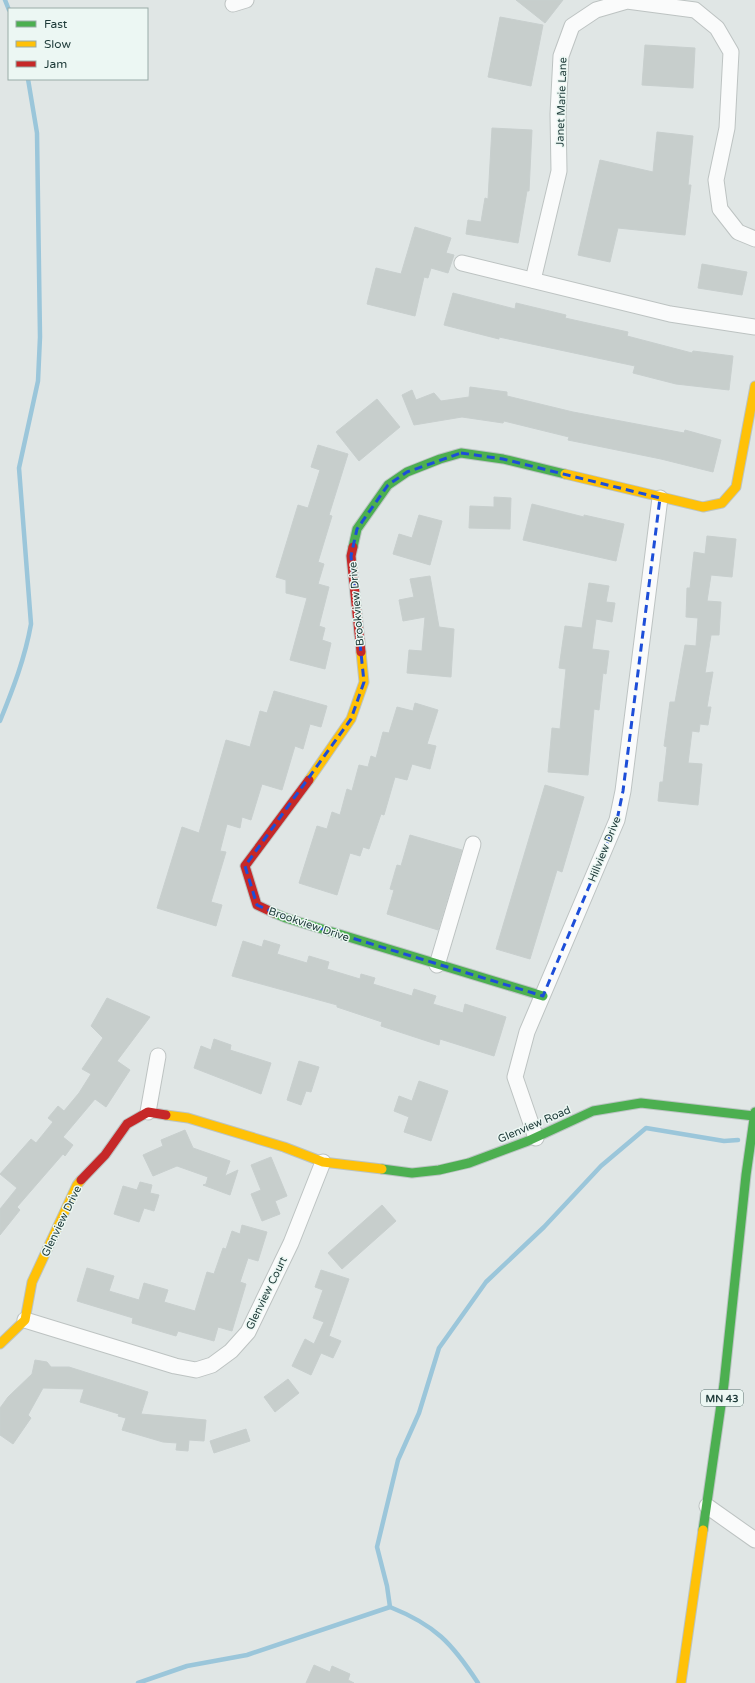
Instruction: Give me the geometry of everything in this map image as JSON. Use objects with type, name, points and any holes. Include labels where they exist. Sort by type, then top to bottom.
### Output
[{"type":"street","name":"Janet Marie Lane","points":[[533,280],[559,171],[558,114],[561,56],[572,26],[596,10],[627,1],[695,10],[717,28],[731,52],[726,128],[716,180],[720,209],[738,232],[755,239]]},
{"type":"street","points":[[462,263],[670,314],[755,328]]},
{"type":"street","name":"Brookview Drive","points":[[543,996],[286,918],[256,905],[245,866],[312,777],[351,719],[364,682],[354,597],[351,556],[357,529],[388,484],[407,472],[440,459],[462,453],[503,458],[660,498],[703,507],[722,503],[736,487],[755,386]]},
{"type":"street","name":"Hillview Drive","points":[[536,1138],[515,1077],[527,1032],[617,820],[623,791],[660,498]]},
{"type":"street","points":[[437,965],[473,844]]},
{"type":"street","points":[[158,1056],[148,1112],[195,1120],[284,1147],[323,1162]]},
{"type":"street","name":"Glenview Road","points":[[323,1162],[412,1173],[439,1170],[469,1164],[536,1138],[593,1111],[641,1103],[754,1116]]},
{"type":"street","name":"Glenview Drive","points":[[25,1320],[32,1282],[57,1225],[77,1185],[105,1155],[127,1124],[148,1112]]},
{"type":"street","name":"MN 43","points":[[682,1683],[724,1384],[746,1175],[755,1112]]},
{"type":"street","name":"Glenview Court","points":[[25,1320],[175,1366],[196,1370],[212,1365],[231,1351],[248,1332],[291,1243],[323,1162]]},
{"type":"street","points":[[0,1344],[25,1320]]},
{"type":"street","points":[[706,1506],[755,1540]]},
{"type":"highlighted area","points":[[461,453],[503,459],[660,498],[623,791],[617,820],[543,996],[286,918],[257,905],[245,866],[351,719],[364,682],[351,556],[357,529],[388,485],[407,472]]},
{"type":"building","points":[[516,0],[563,0],[545,23]]},
{"type":"building","points":[[500,17],[543,25],[531,86],[488,77]]},
{"type":"building","points":[[645,45],[695,48],[693,88],[642,85]]},
{"type":"building","points":[[492,128],[532,130],[529,191],[527,191],[518,243],[466,234],[468,220],[481,222],[485,198],[488,199]]},
{"type":"building","points":[[657,132],[693,136],[688,185],[691,185],[685,235],[618,228],[610,262],[578,255],[600,160],[653,172]]},
{"type":"building","points":[[415,227],[451,238],[446,253],[454,255],[448,273],[431,268],[428,278],[424,277],[415,316],[367,304],[376,268],[401,274]]},
{"type":"building","points":[[702,264],[747,272],[742,295],[698,288]]},
{"type":"building","points":[[453,293],[515,309],[516,303],[566,315],[565,318],[628,332],[627,336],[692,353],[693,351],[733,356],[729,390],[676,384],[633,373],[635,366],[499,337],[499,339],[444,325]]},
{"type":"building","points":[[470,387],[507,392],[507,396],[573,412],[684,433],[685,430],[721,440],[713,472],[661,459],[568,440],[569,437],[504,421],[503,423],[462,417],[414,425],[402,395],[412,390],[416,400],[434,393],[441,401],[469,397]]},
{"type":"building","points":[[377,399],[400,427],[359,461],[336,432]]},
{"type":"building","points":[[318,445],[348,454],[329,515],[332,516],[318,562],[324,564],[318,584],[329,587],[319,626],[325,628],[322,640],[331,643],[325,669],[290,660],[307,598],[286,593],[286,580],[276,577],[298,505],[308,508],[320,470],[311,467]]},
{"type":"building","points":[[494,497],[511,498],[510,529],[469,528],[470,506],[494,507]]},
{"type":"building","points":[[532,504],[584,517],[584,515],[624,524],[616,561],[523,540]]},
{"type":"building","points":[[419,515],[442,521],[430,565],[393,554],[399,534],[412,538]]},
{"type":"building","points":[[707,536],[736,539],[732,577],[711,575],[707,601],[721,602],[719,635],[711,635],[705,673],[713,672],[707,707],[711,707],[708,725],[700,724],[699,732],[692,731],[688,763],[702,764],[698,805],[658,801],[660,782],[663,782],[667,747],[664,746],[670,702],[675,702],[685,645],[696,646],[698,618],[686,617],[687,588],[690,588],[694,552],[705,554]]},
{"type":"building","points":[[430,576],[439,627],[454,629],[451,677],[407,673],[409,650],[422,651],[425,617],[403,621],[399,600],[414,597],[410,579]]},
{"type":"building","points":[[589,583],[609,586],[606,602],[615,603],[612,622],[596,619],[592,649],[609,651],[606,674],[603,673],[599,710],[594,709],[588,775],[548,772],[552,728],[560,729],[566,669],[559,668],[565,626],[582,628]]},
{"type":"building","points":[[274,691],[327,706],[321,727],[310,724],[303,749],[295,746],[282,790],[262,784],[251,820],[242,817],[240,828],[227,824],[220,851],[226,852],[211,902],[222,905],[216,926],[157,908],[182,827],[199,833],[226,740],[250,747],[260,711],[267,713]]},
{"type":"building","points":[[415,703],[438,710],[427,744],[436,746],[430,769],[412,764],[407,780],[395,777],[384,815],[381,814],[369,849],[363,847],[360,856],[350,853],[337,895],[299,883],[317,826],[327,829],[332,812],[340,815],[347,789],[352,791],[359,765],[368,767],[371,756],[376,758],[383,732],[389,733],[397,707],[413,711]]},
{"type":"building","points":[[545,785],[584,797],[562,872],[557,870],[530,959],[496,949]]},
{"type":"building","points":[[410,835],[462,850],[438,930],[387,914],[394,890],[390,889],[397,865],[401,866]]},
{"type":"building","points":[[264,940],[280,945],[277,954],[307,963],[309,956],[329,962],[327,969],[360,979],[361,974],[375,978],[373,984],[412,996],[414,989],[436,996],[433,1004],[463,1013],[465,1004],[506,1017],[494,1056],[440,1039],[439,1045],[381,1026],[382,1022],[337,1007],[337,1005],[232,976],[243,941],[262,947]]},
{"type":"building","points":[[107,998],[150,1017],[117,1061],[130,1070],[106,1107],[95,1099],[63,1137],[73,1145],[65,1156],[63,1154],[17,1207],[20,1210],[0,1235],[0,1209],[17,1188],[0,1174],[31,1139],[36,1143],[53,1122],[48,1118],[58,1106],[64,1111],[79,1093],[91,1074],[82,1069],[103,1038],[91,1026]]},
{"type":"building","points":[[214,1039],[231,1045],[230,1050],[271,1063],[261,1094],[194,1068],[201,1046],[211,1050]]},
{"type":"building","points":[[299,1061],[319,1067],[311,1092],[306,1091],[301,1105],[287,1100]]},
{"type":"building","points":[[419,1081],[448,1091],[431,1141],[404,1132],[409,1117],[394,1111],[399,1096],[412,1101]]},
{"type":"building","points":[[185,1130],[193,1148],[230,1161],[225,1176],[238,1170],[230,1195],[203,1185],[206,1184],[208,1177],[177,1166],[153,1176],[143,1155],[163,1146],[161,1140]]},
{"type":"building","points":[[271,1157],[287,1196],[275,1201],[280,1214],[262,1221],[251,1194],[261,1190],[251,1165]]},
{"type":"building","points":[[140,1182],[152,1185],[150,1193],[159,1195],[154,1211],[144,1208],[139,1222],[114,1214],[123,1186],[137,1190]]},
{"type":"building","points":[[382,1205],[396,1221],[342,1269],[328,1253]]},
{"type":"building","points":[[242,1225],[267,1232],[258,1261],[248,1258],[240,1282],[246,1284],[232,1331],[218,1327],[214,1341],[178,1331],[176,1336],[132,1323],[133,1318],[77,1301],[87,1268],[114,1276],[109,1291],[139,1300],[144,1283],[168,1290],[164,1302],[195,1311],[207,1272],[214,1274],[223,1248],[226,1249],[232,1231],[240,1234]]},
{"type":"building","points":[[321,1270],[349,1279],[329,1336],[341,1341],[333,1358],[321,1353],[311,1375],[292,1366],[305,1339],[314,1344],[324,1322],[313,1318],[323,1290],[315,1287]]},
{"type":"building","points":[[35,1360],[47,1362],[51,1367],[69,1367],[148,1392],[141,1414],[206,1420],[204,1441],[189,1440],[188,1451],[176,1450],[177,1443],[163,1442],[122,1430],[126,1418],[118,1416],[119,1414],[80,1402],[84,1389],[43,1388],[28,1415],[31,1418],[13,1444],[0,1435],[0,1408],[8,1397],[32,1374]]},
{"type":"building","points":[[288,1379],[299,1393],[275,1412],[264,1397]]},
{"type":"building","points":[[246,1429],[250,1441],[214,1453],[210,1441]]},
{"type":"building","points":[[314,1665],[330,1672],[332,1666],[350,1674],[348,1680],[354,1683],[306,1683]]},
{"type":"waterway","points":[[5,0],[8,8]]},
{"type":"waterway","points":[[0,721],[22,661],[31,624],[19,468],[38,381],[40,337],[37,133],[28,80]]},
{"type":"waterway","points":[[390,1607],[387,1586],[377,1547],[398,1460],[419,1413],[439,1348],[486,1282],[544,1227],[601,1166],[646,1128],[724,1141],[738,1140]]},
{"type":"waterway","points":[[138,1683],[187,1666],[247,1655],[390,1607],[431,1628],[451,1646],[478,1683]]},
{"type":"traffic: fast","points":[[353,547],[357,529],[388,485],[407,472],[440,459],[461,453],[503,459],[565,474]]},
{"type":"traffic: fast","points":[[274,913],[286,918],[543,996]]},
{"type":"traffic: fast","points":[[382,1169],[412,1173],[439,1170],[469,1163],[528,1141],[593,1111],[641,1103],[754,1116]]},
{"type":"traffic: fast","points":[[703,1530],[724,1384],[746,1175],[755,1112]]},
{"type":"traffic: slow","points":[[565,474],[703,507],[722,503],[736,487],[755,386]]},
{"type":"traffic: slow","points":[[309,780],[351,719],[364,682],[361,652]]},
{"type":"traffic: slow","points":[[166,1115],[188,1118],[284,1147],[323,1162],[382,1169]]},
{"type":"traffic: slow","points":[[0,1344],[25,1320],[32,1282],[77,1185],[81,1180]]},
{"type":"traffic: slow","points":[[681,1683],[703,1530]]},
{"type":"traffic: jam","points":[[353,547],[351,556],[361,652]]},
{"type":"traffic: jam","points":[[274,913],[257,905],[245,866],[309,780]]},
{"type":"traffic: jam","points":[[81,1180],[105,1155],[127,1124],[148,1112],[166,1115]]}]
